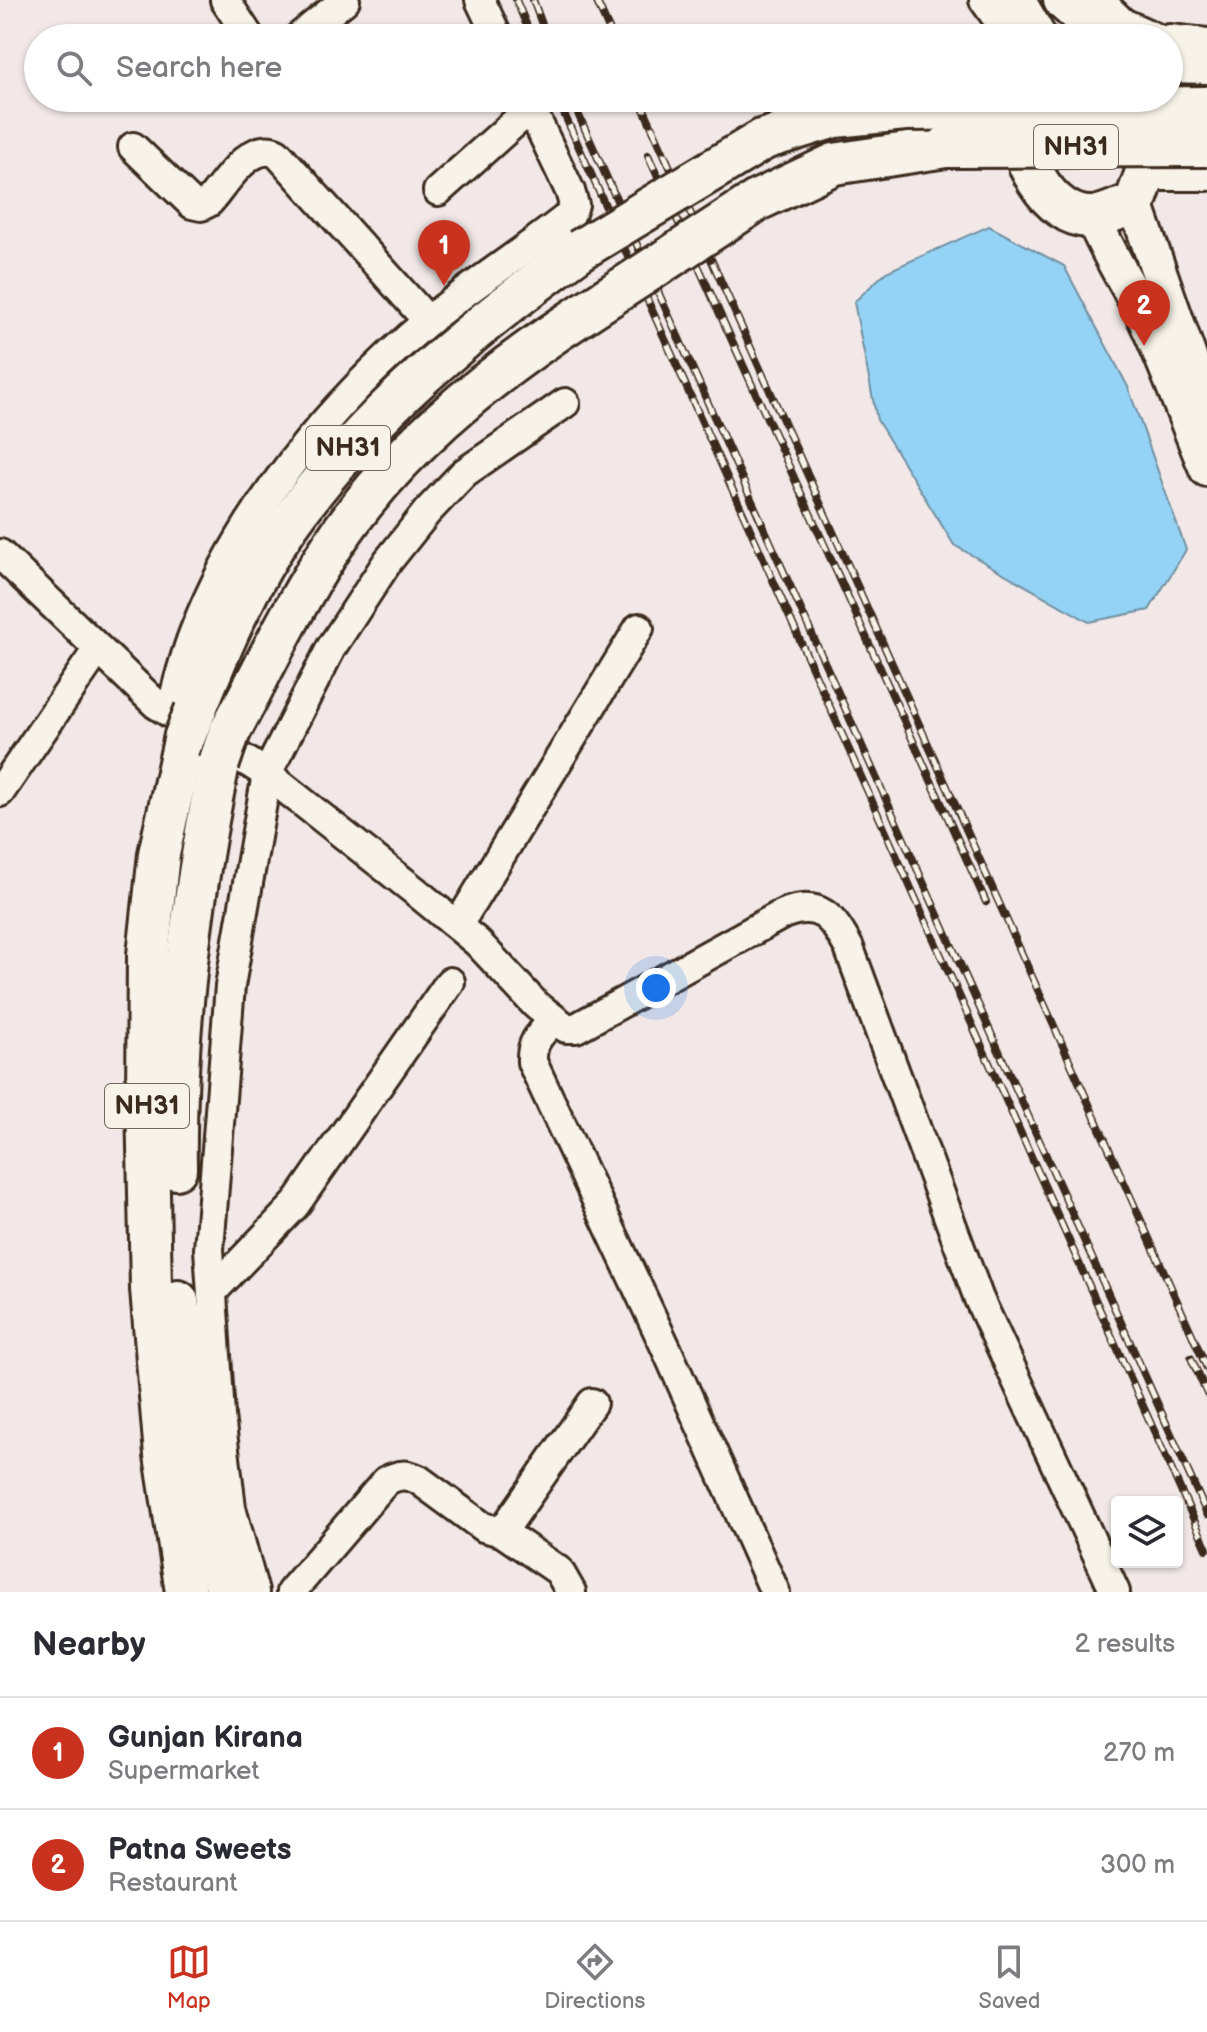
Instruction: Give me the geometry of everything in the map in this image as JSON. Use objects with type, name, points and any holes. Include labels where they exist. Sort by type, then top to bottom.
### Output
[{"type":"highway","points":[[1014,0],[1028,24]]},
{"type":"highway","points":[[1064,0],[1091,24]]},
{"type":"highway","points":[[1183,62],[1207,63]]},
{"type":"highway","name":"NH31","points":[[1183,107],[1207,107]]},
{"type":"highway","name":"NH31","points":[[227,1592],[185,1477],[165,1455],[151,1289],[148,955],[159,854],[183,720],[227,632],[287,526],[354,440],[423,372],[483,320],[580,250],[764,139],[835,117],[885,112]]},
{"type":"highway","points":[[1021,112],[1018,129],[1023,154],[1051,198],[1076,214],[1093,217],[1141,186],[1207,170]]},
{"type":"highway","points":[[1141,186],[1152,155],[1150,112]]},
{"type":"highway","name":"NH31","points":[[186,1592],[185,1477],[176,1290],[175,1102],[198,863],[224,747],[328,553],[393,468],[492,378],[584,313],[758,200],[834,164],[946,147],[1207,146]]},
{"type":"main road","points":[[1141,186],[1207,408]]},
{"type":"main road","points":[[1093,217],[1105,249],[1124,277],[1150,328],[1207,469]]},
{"type":"street","points":[[225,0],[241,24]]},
{"type":"street","points":[[315,24],[345,0]]},
{"type":"street","points":[[480,0],[491,24]]},
{"type":"street","points":[[984,0],[1001,24]]},
{"type":"street","points":[[1099,0],[1125,24]]},
{"type":"street","points":[[1183,40],[1207,43]]},
{"type":"street","points":[[438,191],[520,112]]},
{"type":"street","points":[[183,720],[195,630],[241,538],[295,460],[344,402],[428,321],[570,215],[574,205],[570,191],[533,112]]},
{"type":"street","points":[[133,147],[192,204],[201,206],[209,202],[249,156],[261,150],[277,153],[428,321]]},
{"type":"street","points":[[254,1592],[231,1508],[220,1416],[209,1249],[230,986],[267,774],[331,648],[388,561],[427,512],[464,473],[565,403]]},
{"type":"street","points":[[0,554],[142,691],[267,774],[458,925],[553,1021],[566,1028],[576,1028],[796,909],[823,910],[832,918],[849,948],[979,1299],[1115,1592]]},
{"type":"street","points":[[458,925],[639,628]]},
{"type":"street","points":[[0,792],[98,649]]},
{"type":"street","points":[[212,1292],[295,1205],[450,982]]},
{"type":"street","points":[[553,1021],[537,1037],[532,1049],[532,1062],[666,1348],[775,1592]]},
{"type":"street","points":[[502,1532],[592,1403]]},
{"type":"street","points":[[291,1592],[386,1481],[396,1475],[419,1480],[483,1527],[502,1532],[559,1571],[571,1592]]},
{"type":"water","points":[[989,226],[1064,266],[1128,387],[1186,550],[1149,610],[1089,622],[954,545],[877,420],[854,302],[886,272]]},
{"type":"railway","points":[[516,0],[526,24]]},
{"type":"railway","points":[[533,0],[542,24]]},
{"type":"railway","points":[[596,0],[607,24]]},
{"type":"railway","points":[[563,112],[1207,1549]]},
{"type":"railway","points":[[577,112],[1207,1514]]},
{"type":"railway","points":[[645,112],[1207,1368]]},
{"type":"railway","points":[[648,155],[986,902]]},
{"type":"railway","points":[[1191,1358],[1207,1394]]},
{"type":"place","name":"Gunjan Kirana","points":[[444,286]]},
{"type":"place","name":"Patna Sweets","points":[[1144,346]]}]
